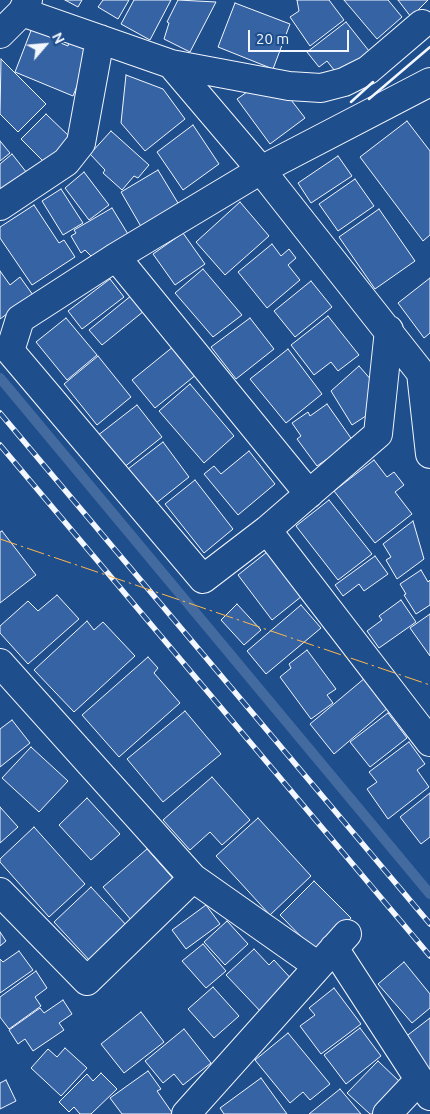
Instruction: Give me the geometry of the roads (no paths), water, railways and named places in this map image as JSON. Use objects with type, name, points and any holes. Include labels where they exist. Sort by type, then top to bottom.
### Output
[{"type":"street","points":[[0,34],[25,6],[100,39],[171,64],[289,86],[321,88],[344,82],[368,70],[422,24]]},
{"type":"street","points":[[0,206],[66,162],[81,143],[100,39]]},
{"type":"street","points":[[171,64],[261,170],[421,373],[430,454]]},
{"type":"street","points":[[389,330],[378,434],[267,530],[203,579],[10,351],[20,319],[116,257],[261,170],[430,82]]},
{"type":"street","points":[[116,257],[309,494]]},
{"type":"street","points":[[267,530],[430,742]]},
{"type":"street","points":[[0,663],[192,878],[333,949],[425,1088],[387,1114]]},
{"type":"street","points":[[0,892],[87,981],[192,878]]},
{"type":"street","points":[[186,1114],[333,949]]},
{"type":"waterway","points":[[0,378],[430,894]]},
{"type":"railway","points":[[0,413],[430,924]]},
{"type":"railway","points":[[0,445],[430,956]]}]
